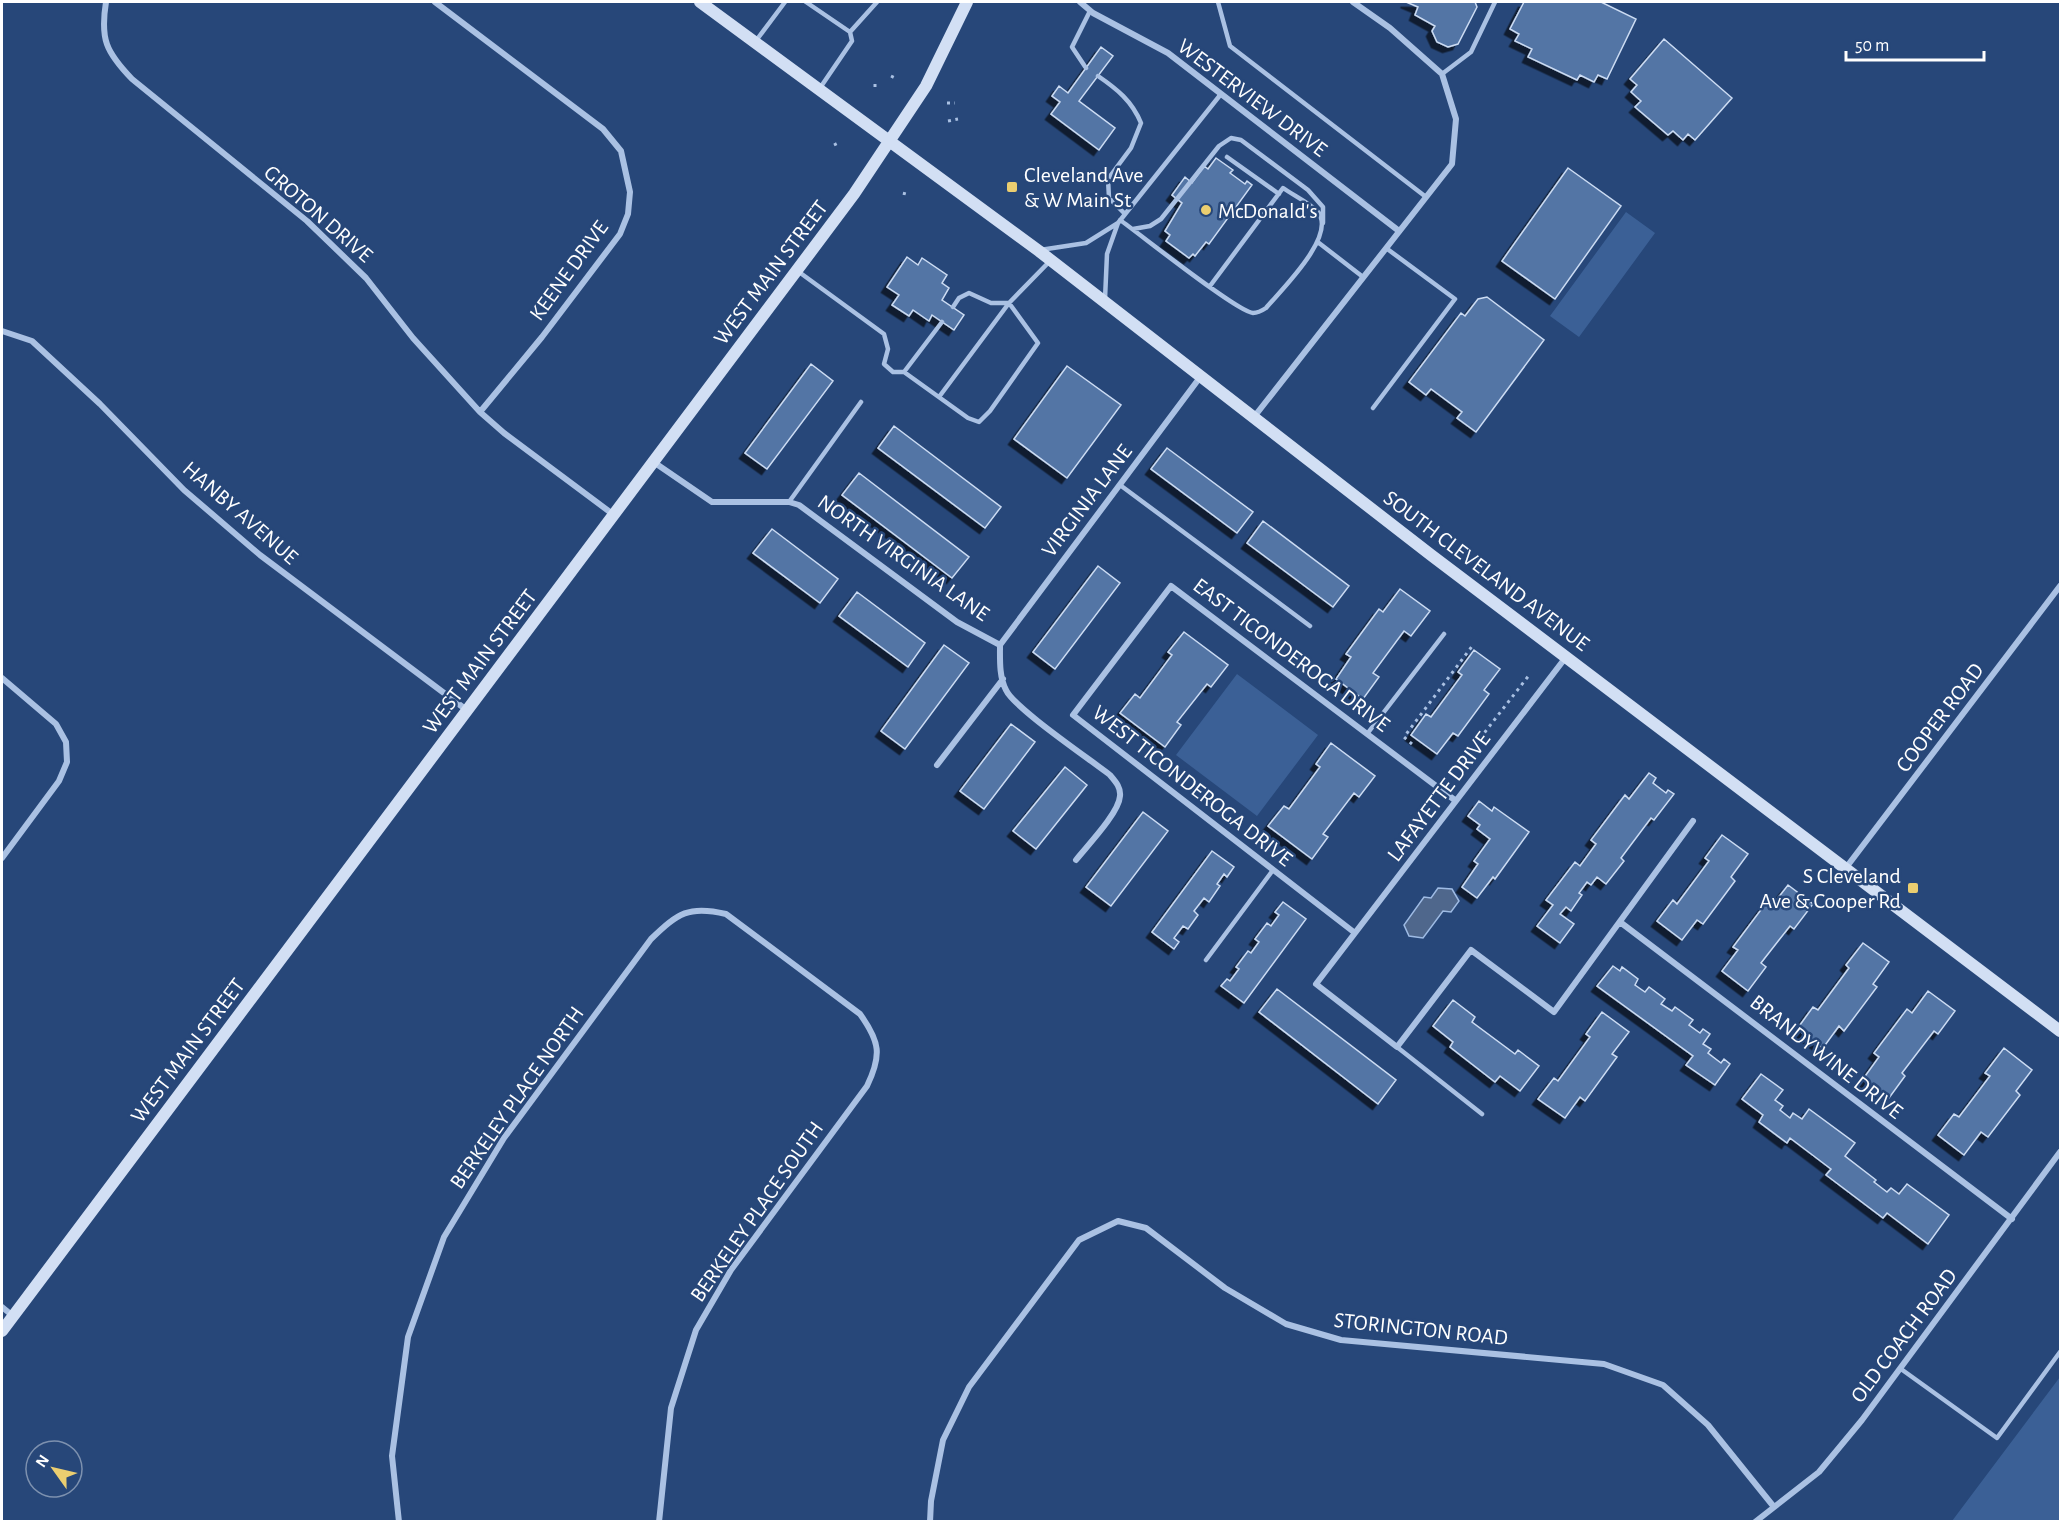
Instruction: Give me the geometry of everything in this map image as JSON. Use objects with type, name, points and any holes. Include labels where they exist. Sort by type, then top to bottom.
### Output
[{"type":"main road","name":"SOUTH CLEVELAND AVENUE","points":[[700,2],[1051,260],[1845,869],[2061,1031]]},
{"type":"main road","name":"WEST MAIN STREET","points":[[2,1331],[655,463],[889,142],[926,86],[967,2]]},
{"type":"street","name":"GROTON DRIVE","points":[[106,2],[101,29],[111,57],[132,79],[307,221],[366,278],[413,338],[480,412],[504,433],[615,516]]},
{"type":"street","name":"KEENE DRIVE","points":[[435,2],[603,129],[621,152],[630,192],[628,213],[620,234],[542,337],[480,412]]},
{"type":"street","name":"WESTERVIEW DRIVE","points":[[1080,2],[1090,11],[1168,53],[1399,231]]},
{"type":"street","points":[[1253,417],[1452,164],[1456,119],[1442,74],[1390,28],[1353,2]]},
{"type":"street","name":"HANBY AVENUE","points":[[2,331],[32,341],[100,404],[184,490],[260,555],[468,711]]},
{"type":"street","name":"VIRGINIA LANE","points":[[1000,645],[1201,376]]},
{"type":"street","name":"NORTH VIRGINIA LANE","points":[[655,463],[712,502],[789,502],[799,505],[957,622],[1000,645]]},
{"type":"street","name":"EAST TICONDEROGA DRIVE","points":[[1122,651],[1171,586],[1456,801]]},
{"type":"street","name":"COOPER ROAD","points":[[1845,869],[2061,586]]},
{"type":"street","points":[[1000,645],[1006,692],[1021,707],[1110,775],[1118,784],[1120,796],[1116,808],[1076,860]]},
{"type":"street","name":"WEST TICONDEROGA DRIVE","points":[[1122,651],[1073,715],[1355,933]]},
{"type":"street","name":"LAFAYETTE DRIVE","points":[[1397,1047],[1316,984],[1567,656]]},
{"type":"street","points":[[2,678],[56,724],[66,742],[67,762],[59,781],[2,858]]},
{"type":"street","points":[[937,765],[1003,679]]},
{"type":"street","points":[[1397,1047],[1471,950],[1554,1012],[1692,821]]},
{"type":"street","name":"BERKELEY PLACE NORTH","points":[[399,1521],[392,1456],[408,1337],[444,1237],[504,1138],[651,939],[673,918],[688,911],[706,909],[726,914],[794,964]]},
{"type":"street","name":"BRANDYWINE DRIVE","points":[[1620,922],[2012,1219]]},
{"type":"street","name":"BERKELEY PLACE SOUTH","points":[[659,1521],[671,1408],[696,1330],[731,1270],[867,1086],[875,1068],[879,1049],[872,1031],[860,1014],[794,964]]},
{"type":"street","name":"OLD COACH ROAD","points":[[1755,1521],[1819,1472],[1901,1369],[2061,1152]]},
{"type":"street","name":"STORINGTON ROAD","points":[[930,1521],[931,1501],[943,1440],[969,1387],[1079,1240],[1118,1221],[1146,1228],[1225,1288],[1286,1324],[1341,1340],[1604,1364],[1663,1385],[1708,1425],[1774,1507]]},
{"type":"street","points":[[2,1307],[13,1316]]},
{"type":"lane","points":[[755,42],[785,2]]},
{"type":"lane","points":[[806,2],[850,32],[852,41],[819,90]]},
{"type":"lane","points":[[850,32],[877,2]]},
{"type":"lane","points":[[1218,2],[1230,46],[1426,197]]},
{"type":"lane","points":[[1442,74],[1471,52],[1495,2]]},
{"type":"lane","points":[[1086,68],[1072,46],[1090,11]]},
{"type":"lane","points":[[1098,76],[1119,91],[1135,108],[1140,123],[1131,148],[1108,179],[1109,198],[1125,214]]},
{"type":"lane","points":[[1039,251],[1086,243],[1119,221],[1221,94]]},
{"type":"lane","points":[[1119,221],[1241,309],[1254,313],[1266,308],[1319,243],[1323,225],[1323,207],[1308,190],[1242,140],[1231,138],[1219,146],[1161,219],[1150,226],[1132,229]]},
{"type":"lane","points":[[1227,157],[1279,194]]},
{"type":"lane","points":[[1210,286],[1283,188],[1318,212],[1323,225]]},
{"type":"lane","points":[[1105,302],[1107,254],[1119,221]]},
{"type":"lane","points":[[1319,243],[1363,277]]},
{"type":"lane","points":[[1373,408],[1455,299],[1386,248]]},
{"type":"lane","points":[[939,397],[1009,303],[1051,260]]},
{"type":"lane","points":[[796,270],[884,334],[888,349],[884,363],[893,372],[904,372],[968,417],[979,422],[990,411],[1038,344],[1009,303]]},
{"type":"lane","points":[[953,307],[960,298],[969,293],[991,303],[1009,303]]},
{"type":"lane","points":[[904,372],[942,322]]},
{"type":"lane","points":[[789,502],[861,402]]},
{"type":"lane","points":[[1120,485],[1310,626]]},
{"type":"lane","points":[[1367,734],[1444,633]]},
{"type":"lane","points":[[1206,960],[1273,870]]},
{"type":"lane","points":[[1397,1047],[1482,1114]]},
{"type":"lane","points":[[1901,1369],[1997,1438],[2061,1352]]},
{"type":"path","points":[[947,103],[955,103]]},
{"type":"path","points":[[948,121],[958,119]]},
{"type":"path","points":[[1412,744],[1404,737],[1473,645]]},
{"type":"path","points":[[1457,768],[1530,674]]},
{"type":"shaded area","points":[[1626,212],[1655,233],[1579,337],[1550,316]]},
{"type":"shaded area","points":[[1237,674],[1318,735],[1257,816],[1176,755]]},
{"type":"shaded area","points":[[1438,888],[1452,889],[1459,901],[1451,912],[1443,911],[1423,938],[1409,936],[1404,925],[1424,897],[1431,898]]},
{"type":"shaded area","points":[[2060,1377],[2060,1521],[1952,1521]]},
{"type":"building","points":[[1406,2],[1475,2],[1477,7],[1458,44],[1448,47],[1437,42],[1432,31],[1435,26],[1415,15],[1418,7]]},
{"type":"building","points":[[1524,2],[1601,2],[1636,19],[1607,79],[1598,75],[1594,82],[1580,75],[1577,80],[1528,57],[1532,49],[1515,41],[1519,34],[1510,29]]},
{"type":"building","points":[[1664,39],[1732,98],[1695,140],[1688,134],[1683,140],[1673,131],[1668,135],[1635,107],[1641,101],[1631,92],[1637,85],[1630,79]]},
{"type":"building","points":[[1101,47],[1113,56],[1079,101],[1115,128],[1099,150],[1051,114],[1060,102],[1052,96],[1059,86],[1068,93]]},
{"type":"building","name":"McDonald's","points":[[1216,158],[1233,170],[1230,173],[1245,184],[1247,181],[1252,185],[1209,244],[1206,242],[1195,256],[1193,254],[1189,258],[1166,241],[1170,235],[1165,231],[1182,203],[1172,195],[1185,177],[1192,183],[1204,166],[1208,169]]},
{"type":"building","points":[[1568,168],[1621,206],[1555,299],[1502,261]]},
{"type":"building","points":[[907,257],[918,265],[922,258],[947,275],[942,283],[949,288],[942,300],[964,315],[954,330],[932,315],[929,321],[913,310],[909,316],[892,305],[899,295],[887,287]]},
{"type":"building","points":[[1487,297],[1544,340],[1476,432],[1457,418],[1462,412],[1431,389],[1426,395],[1409,382],[1461,313],[1465,316],[1478,299]]},
{"type":"building","points":[[811,364],[833,381],[767,469],[745,453]]},
{"type":"building","points":[[1067,366],[1121,405],[1067,478],[1014,439]]},
{"type":"building","points":[[894,426],[1001,507],[985,528],[878,448]]},
{"type":"building","points":[[1167,448],[1253,512],[1237,533],[1151,469]]},
{"type":"building","points":[[859,473],[969,557],[952,578],[842,495]]},
{"type":"building","points":[[1263,521],[1349,586],[1333,607],[1247,543]]},
{"type":"building","points":[[772,529],[838,579],[820,603],[753,553]]},
{"type":"building","points":[[1098,566],[1120,583],[1055,669],[1033,652]]},
{"type":"building","points":[[1400,589],[1430,611],[1411,636],[1404,631],[1373,673],[1379,677],[1363,699],[1336,679],[1351,657],[1346,654],[1379,609],[1383,612]]},
{"type":"building","points":[[857,592],[925,643],[908,667],[839,616]]},
{"type":"building","points":[[1184,632],[1228,665],[1211,687],[1207,684],[1177,722],[1181,725],[1165,747],[1120,713],[1135,694],[1140,698],[1172,655],[1168,652]]},
{"type":"building","points":[[944,645],[969,663],[905,749],[881,731]]},
{"type":"building","points":[[1474,650],[1500,669],[1484,690],[1489,694],[1458,736],[1453,733],[1437,754],[1411,735],[1426,714],[1431,717],[1462,675],[1458,672]]},
{"type":"building","points":[[1011,724],[1035,742],[984,809],[960,791]]},
{"type":"building","points":[[1331,743],[1375,776],[1359,797],[1354,793],[1323,834],[1328,837],[1312,859],[1268,826],[1284,806],[1289,809],[1320,767],[1316,764]]},
{"type":"building","points":[[1065,767],[1087,785],[1036,849],[1013,831]]},
{"type":"building","points":[[1649,773],[1656,778],[1653,783],[1666,793],[1668,790],[1674,794],[1654,820],[1651,818],[1621,858],[1624,861],[1606,884],[1597,877],[1591,885],[1587,882],[1579,893],[1582,895],[1571,911],[1566,907],[1560,914],[1574,924],[1560,943],[1537,926],[1553,905],[1546,900],[1575,862],[1580,866],[1596,844],[1591,840],[1625,795],[1629,799]]},
{"type":"building","points":[[1479,801],[1492,811],[1494,807],[1529,832],[1495,879],[1493,877],[1477,898],[1462,887],[1478,864],[1474,861],[1490,839],[1477,829],[1480,825],[1468,816]]},
{"type":"building","points":[[1143,812],[1168,831],[1111,906],[1086,887]]},
{"type":"building","points":[[1722,835],[1748,854],[1731,877],[1735,881],[1703,924],[1697,920],[1682,940],[1657,921],[1673,900],[1677,904],[1709,861],[1705,858]]},
{"type":"building","points":[[1212,851],[1234,867],[1227,877],[1224,874],[1217,884],[1220,886],[1209,902],[1204,898],[1194,911],[1198,915],[1188,929],[1183,926],[1174,938],[1179,942],[1174,949],[1152,932]]},
{"type":"building","points":[[1788,885],[1813,904],[1794,929],[1790,926],[1761,963],[1766,967],[1748,991],[1722,971],[1738,950],[1733,947],[1766,903],[1771,907]]},
{"type":"building","points":[[1283,902],[1306,919],[1244,1003],[1221,986],[1227,979],[1230,981],[1239,969],[1236,967],[1248,951],[1251,953],[1259,942],[1255,939],[1267,923],[1271,926],[1279,915],[1275,912]]},
{"type":"building","points":[[1863,943],[1889,962],[1873,984],[1877,987],[1844,1031],[1839,1026],[1823,1048],[1797,1029],[1813,1007],[1818,1010],[1849,968],[1846,965]]},
{"type":"building","points":[[1613,966],[1620,971],[1622,967],[1638,979],[1635,985],[1645,992],[1649,987],[1665,999],[1661,1004],[1672,1011],[1675,1007],[1693,1020],[1689,1025],[1700,1033],[1703,1029],[1710,1034],[1703,1044],[1711,1049],[1708,1053],[1721,1063],[1724,1059],[1730,1064],[1715,1085],[1686,1065],[1693,1056],[1597,986]]},
{"type":"building","points":[[1277,989],[1396,1080],[1378,1104],[1259,1012]]},
{"type":"building","points":[[1928,991],[1955,1011],[1938,1034],[1934,1031],[1902,1073],[1905,1076],[1889,1098],[1863,1079],[1879,1057],[1874,1053],[1907,1009],[1912,1013]]},
{"type":"building","points":[[1453,1000],[1475,1017],[1472,1022],[1515,1054],[1518,1050],[1539,1066],[1520,1091],[1500,1076],[1495,1082],[1450,1047],[1453,1042],[1433,1026]]},
{"type":"building","points":[[1602,1012],[1629,1032],[1612,1054],[1617,1057],[1585,1101],[1580,1097],[1565,1118],[1538,1099],[1554,1078],[1558,1081],[1590,1037],[1586,1034]]},
{"type":"building","points":[[2004,1048],[2032,1070],[2016,1091],[2020,1095],[1988,1137],[1981,1132],[1964,1155],[1938,1135],[1954,1114],[1959,1117],[1990,1076],[1985,1073]]},
{"type":"building","points":[[1761,1074],[1783,1090],[1775,1100],[1783,1106],[1780,1110],[1790,1118],[1793,1113],[1802,1119],[1809,1109],[1855,1143],[1845,1156],[1876,1180],[1874,1182],[1887,1192],[1891,1188],[1899,1194],[1907,1184],[1949,1215],[1928,1244],[1887,1213],[1883,1218],[1826,1175],[1831,1169],[1790,1138],[1787,1143],[1759,1122],[1763,1115],[1742,1099]]},
{"type":"place","name":"Cleveland Ave & W Main St","points":[[1012,187]]},
{"type":"place","name":"McDonald's","points":[[1206,210]]},
{"type":"place","name":"S Cleveland Ave & Cooper Rd","points":[[1913,888]]}]
